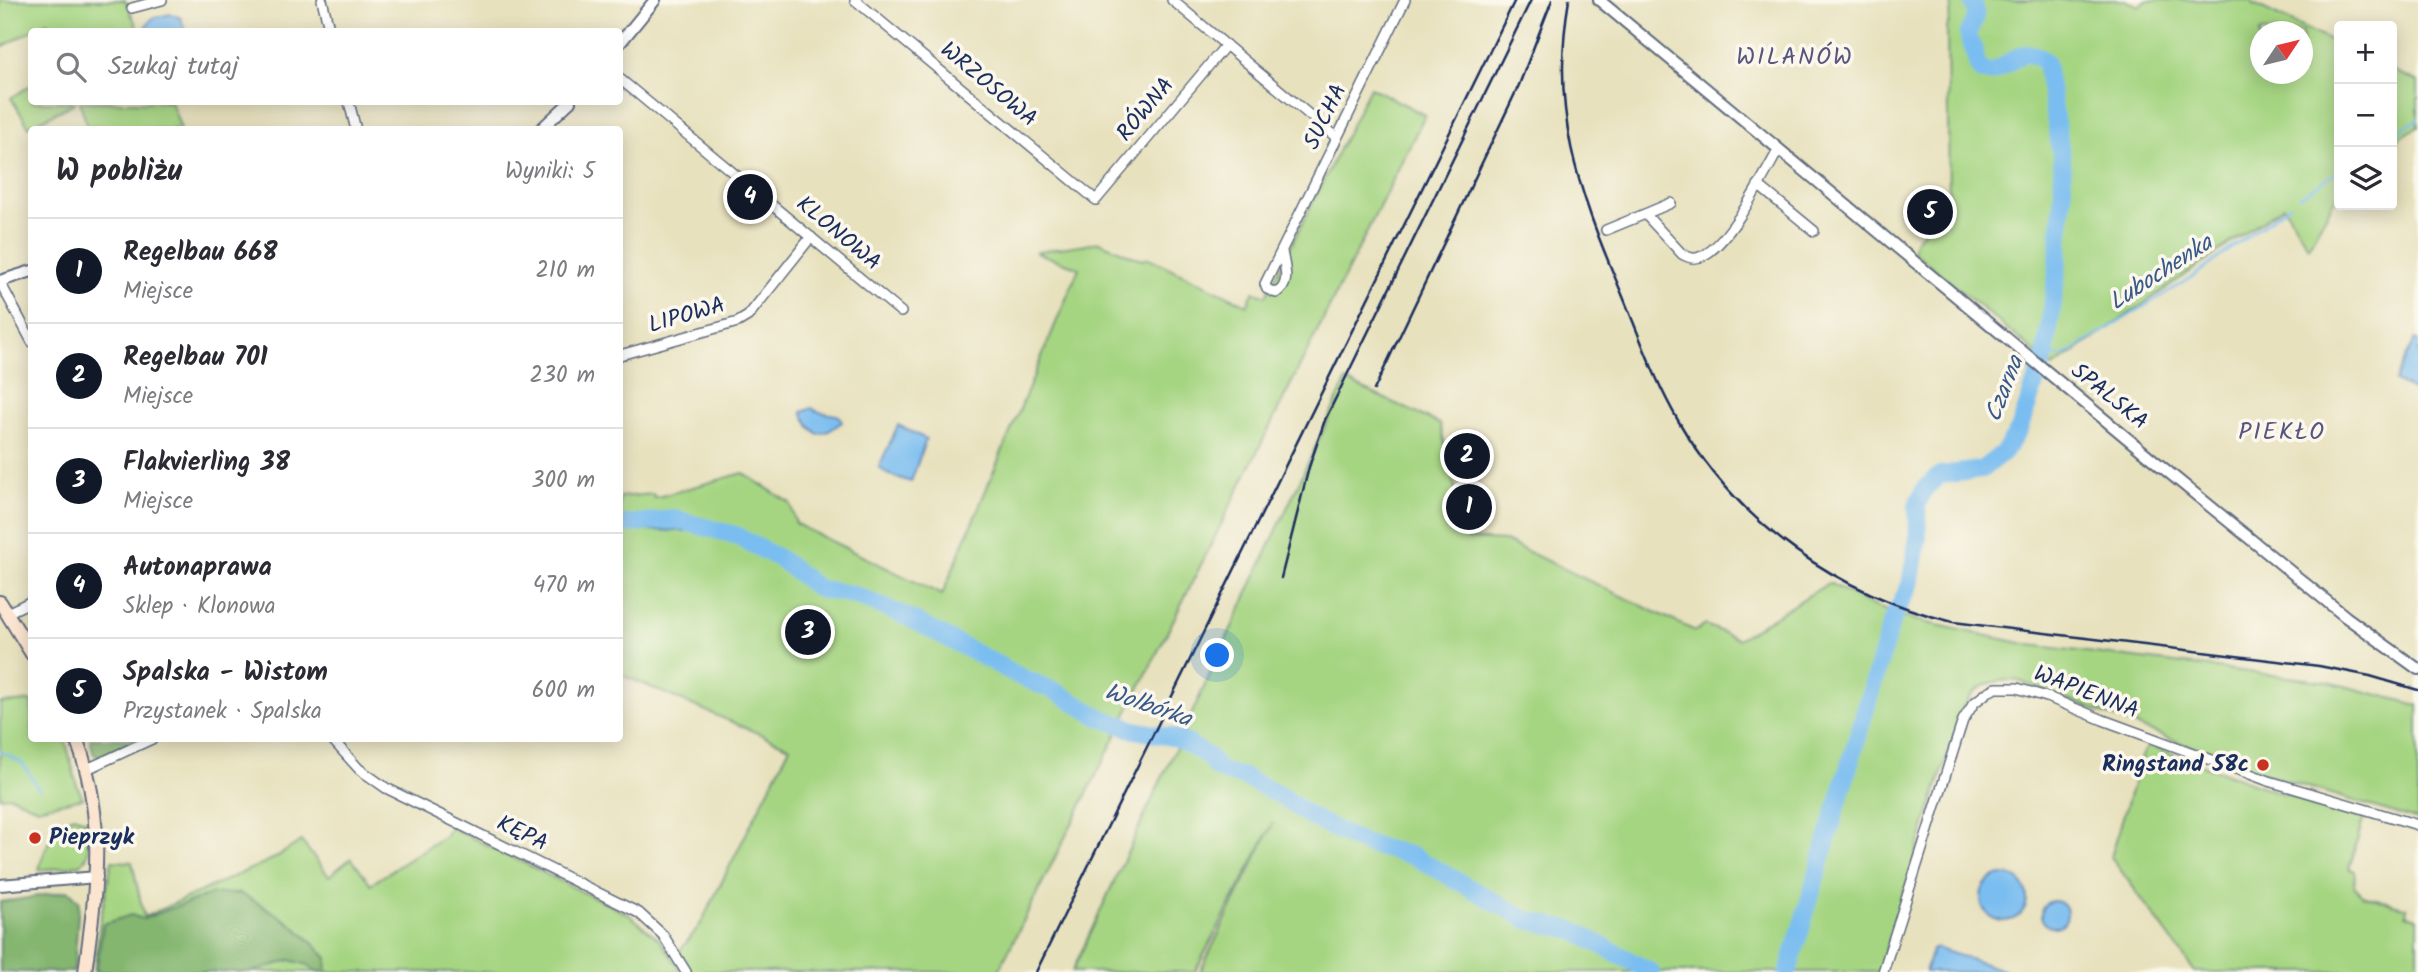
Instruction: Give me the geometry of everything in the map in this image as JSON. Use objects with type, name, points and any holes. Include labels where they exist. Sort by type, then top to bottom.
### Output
[{"type":"main road","points":[[0,601],[28,647]]},
{"type":"main road","points":[[77,742],[87,769],[98,839],[97,877],[85,972]]},
{"type":"street","points":[[132,8],[162,0]]},
{"type":"street","points":[[322,0],[329,28]]},
{"type":"street","points":[[623,39],[655,0]]},
{"type":"street","name":"WRZOSOWA","points":[[855,0],[1096,200]]},
{"type":"street","points":[[1172,0],[1337,138]]},
{"type":"street","name":"SUCHA","points":[[1282,251],[1405,0]]},
{"type":"street","name":"SPALSKA","points":[[1599,0],[2028,358],[2346,617],[2418,668]]},
{"type":"street","name":"RÓWNA","points":[[1096,200],[1226,45]]},
{"type":"street","name":"KLONOWA","points":[[623,81],[901,312]]},
{"type":"street","points":[[350,105],[355,126]]},
{"type":"street","points":[[544,126],[567,105]]},
{"type":"street","points":[[1645,214],[1682,254],[1689,258],[1701,257],[1714,248],[1736,221],[1779,149]]},
{"type":"street","points":[[1758,185],[1814,231]]},
{"type":"street","points":[[1606,230],[1671,203]]},
{"type":"street","name":"LIPOWA","points":[[623,354],[738,322],[748,316],[811,237]]},
{"type":"street","points":[[28,272],[0,282],[28,334]]},
{"type":"street","points":[[7,613],[28,603]]},
{"type":"street","name":"WAPIENNA","points":[[1883,972],[1963,720],[1980,697],[1996,688],[2029,691],[2269,781],[2418,825]]},
{"type":"street","points":[[87,769],[145,742]]},
{"type":"street","name":"KĘPA","points":[[335,742],[359,769],[386,788],[639,913],[663,934],[686,972]]},
{"type":"street","points":[[0,885],[97,877]]},
{"type":"green space","points":[[0,0],[125,0],[138,28],[51,28],[48,22],[37,28],[28,28],[28,33],[0,48]]},
{"type":"green space","points":[[1953,0],[2125,0],[2139,6],[2146,0],[2251,0],[2289,21],[2250,21],[2250,84],[2313,84],[2313,32],[2334,43],[2334,201],[2308,247],[2284,206],[2053,367],[1913,251],[1915,241],[1949,201],[1947,29]]},
{"type":"green space","points":[[2397,72],[2418,82],[2418,127],[2397,139]]},
{"type":"green space","points":[[28,87],[28,105],[70,105],[28,126],[11,98]]},
{"type":"green space","points":[[1370,87],[1425,115],[998,972],[692,972],[679,952],[700,925],[790,747],[623,675],[623,497],[653,494],[654,498],[743,473],[790,503],[796,524],[942,595],[1079,268],[1035,252],[1099,242],[1142,260],[1149,258],[1247,305],[1254,291],[1266,296]]},
{"type":"green space","points":[[81,105],[172,105],[180,126],[87,126]]},
{"type":"green space","points":[[1346,381],[1440,424],[1467,539],[1505,541],[1695,631],[1706,625],[1738,639],[1829,583],[1873,606],[1918,621],[2030,645],[2329,682],[2418,705],[2418,820],[2254,771],[2019,681],[2002,681],[1980,688],[1963,707],[1878,972],[1200,972],[1273,823],[1195,972],[1072,972]]},
{"type":"green space","points":[[28,701],[28,742],[66,742],[77,786],[83,798],[37,808],[10,796],[0,797],[0,703]]},
{"type":"green space","points":[[91,742],[132,742],[103,757],[94,755]]},
{"type":"green space","points":[[2150,746],[2272,790],[2364,817],[2349,869],[2355,871],[2354,886],[2363,895],[2407,908],[2406,915],[2418,918],[2418,972],[2195,972],[2111,857],[2139,764],[2145,750]]},
{"type":"green space","points":[[74,816],[87,821],[89,837],[86,857],[76,865],[39,870],[43,855],[56,831],[67,819]]},
{"type":"green space","points":[[450,827],[628,914],[660,940],[682,972],[94,972],[112,861],[132,862],[144,917],[275,858],[301,841],[329,876],[351,858],[371,884],[446,835]]},
{"type":"green space","points":[[69,891],[79,901],[74,972],[0,972],[0,902]]},
{"type":"green space","points":[[239,893],[276,914],[306,937],[327,958],[326,972],[316,971],[308,965],[290,960],[252,972],[96,972],[103,924],[131,915],[143,919],[211,894]]},
{"type":"water","points":[[171,14],[181,18],[184,28],[146,28],[153,18]]},
{"type":"water","points":[[2415,339],[2418,340],[2418,393],[2395,381]]},
{"type":"water","points":[[812,408],[818,412],[839,416],[842,422],[829,431],[818,434],[810,427],[802,412]]},
{"type":"water","points":[[898,425],[926,439],[911,482],[887,474],[879,467]]},
{"type":"water","points":[[675,515],[686,517],[688,531],[623,530],[623,517],[667,518]]},
{"type":"water","points":[[2004,875],[2020,882],[2027,898],[2020,914],[2004,921],[1988,914],[1981,898],[1988,882]]},
{"type":"water","points":[[2054,901],[2063,905],[2067,914],[2063,923],[2054,927],[2045,923],[2041,914],[2045,905]]},
{"type":"water","points":[[1936,948],[2009,972],[1925,972],[1932,950]]},
{"type":"waterway","name":"Czarna","points":[[1788,972],[1892,620],[1910,585],[1918,538],[1917,505],[1925,488],[1940,475],[1981,470],[2004,452],[2019,430],[2045,355],[2057,273],[2063,192],[2062,159],[2047,70],[2045,61],[2028,54],[2019,56],[1995,71],[1983,71],[1977,64],[1968,34],[1975,17],[1972,0]]},
{"type":"waterway","name":"Lubochenka","points":[[2397,133],[2418,119]]},
{"type":"waterway","name":"Lubochenka","points":[[2300,196],[2334,174]]},
{"type":"waterway","name":"Lubochenka","points":[[2045,355],[2062,357],[2194,276],[2290,205]]},
{"type":"waterway","name":"Wolbórka","points":[[623,525],[674,519],[735,535],[780,559],[819,589],[855,595],[907,617],[1023,678],[1057,692],[1099,717],[1135,730],[1176,738],[1210,758],[1216,768],[1223,772],[1244,777],[1283,797],[1309,816],[1362,843],[1413,856],[1527,920],[1573,930],[1651,972]]},
{"type":"waterway","points":[[0,751],[22,763],[39,789]]},
{"type":"railway","points":[[1036,972],[1515,0]]},
{"type":"railway","points":[[1281,578],[1309,467],[1325,420],[1531,0]]},
{"type":"railway","points":[[1374,390],[1519,85],[1552,0]]},
{"type":"railway","points":[[1569,0],[1563,77],[1565,113],[1571,147],[1591,216],[1647,356],[1670,406],[1703,459],[1731,493],[1795,550],[1832,574],[1870,593],[1911,610],[1953,622],[2319,666],[2370,676],[2418,690]]},
{"type":"place","name":"Autonaprawa","points":[[750,197]]},
{"type":"place","name":"Spalska - Wistom","points":[[1930,212]]},
{"type":"place","name":"Regelbau 701","points":[[1467,456]]},
{"type":"place","name":"Regelbau 668","points":[[1469,507]]},
{"type":"place","name":"Flakvierling 38","points":[[808,632]]},
{"type":"place","name":"Ringstand 58c","points":[[2263,765]]},
{"type":"place","name":"Pieprzyk","points":[[35,838]]},
{"type":"district","name":"WILANÓW","points":[[1795,57]]},
{"type":"district","name":"PIEKŁO","points":[[2282,432]]}]
